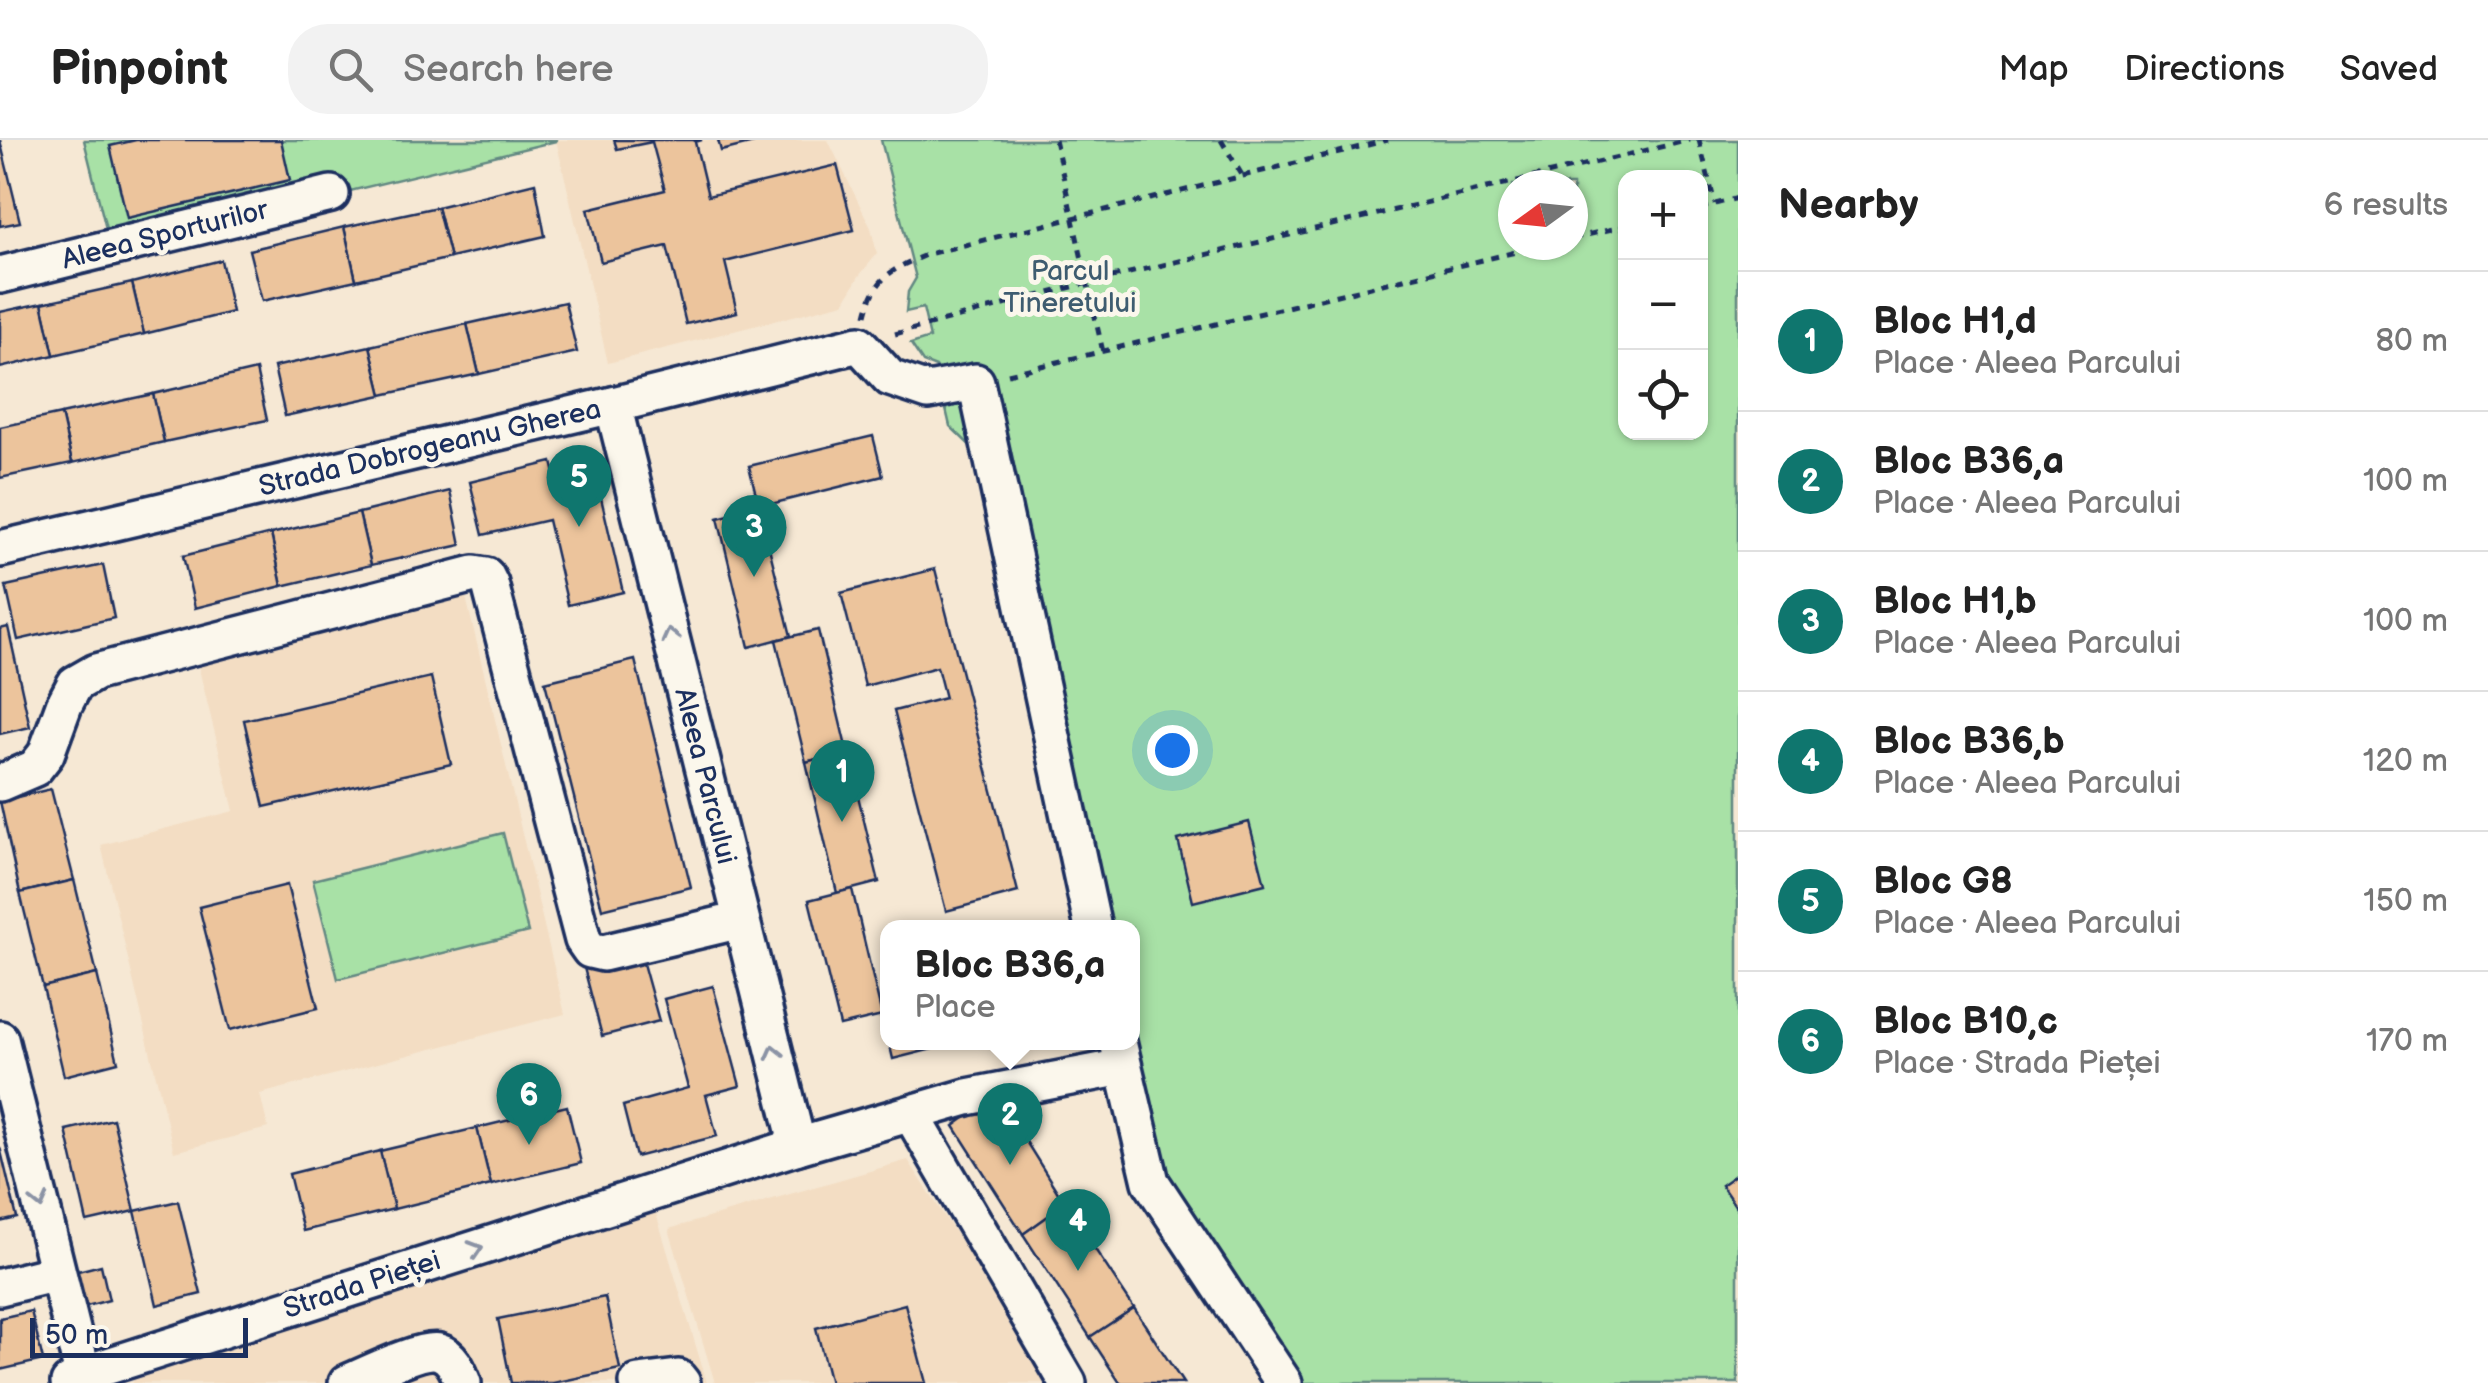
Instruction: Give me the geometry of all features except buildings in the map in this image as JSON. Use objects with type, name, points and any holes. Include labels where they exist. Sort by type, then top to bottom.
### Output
[{"type":"street","name":"Aleea Sporturilor","points":[[0,275],[331,194]]},
{"type":"street","points":[[859,344],[890,378],[928,391],[976,382],[1091,920]]},
{"type":"street","name":"Strada Dobrogeanu Gherea","points":[[0,549],[859,344]]},
{"type":"street","name":"Aleea Parcului","points":[[613,405],[798,1146]]},
{"type":"street","points":[[0,784],[36,768],[46,754],[75,684],[96,672],[474,574],[486,576],[583,940],[590,950],[603,952],[742,920]]},
{"type":"street","name":"Strada Pieței","points":[[0,1039],[57,1273],[91,1377],[798,1146],[1120,1054]]},
{"type":"street","points":[[1120,1054],[1151,1182],[1284,1383]]},
{"type":"street","points":[[911,1114],[1068,1383]]},
{"type":"street","points":[[0,1287],[57,1273]]},
{"type":"street","points":[[347,1383],[426,1350],[443,1352],[456,1364],[464,1383]]},
{"type":"street","points":[[638,1383],[678,1378],[682,1383]]},
{"type":"path","points":[[1054,140],[1103,352]]},
{"type":"path","points":[[1221,140],[1242,176]]},
{"type":"path","points":[[1388,140],[928,254],[892,268],[870,299],[859,344],[1087,284],[1690,140]]},
{"type":"path","points":[[1699,140],[1715,204]]},
{"type":"path","points":[[1708,206],[1738,198]]},
{"type":"path","points":[[1588,235],[1618,228]]},
{"type":"path","points":[[976,382],[1498,257]]},
{"type":"shaded area","points":[[556,140],[828,140],[871,228],[877,254],[844,303],[608,363]]},
{"type":"shaded area","points":[[465,593],[565,1014],[260,1094],[268,1128],[174,1152],[101,845],[234,811],[196,657]]},
{"type":"shaded area","points":[[908,1160],[1053,1383],[715,1383],[669,1229]]},
{"type":"shaded area","points":[[655,1210],[707,1383],[133,1383],[133,1377]]},
{"type":"green space","points":[[84,140],[556,140],[556,141],[111,249]]},
{"type":"green space","name":"Parcul Tineretului","points":[[881,140],[1738,140],[1738,1383],[1298,1383],[1161,1171],[1134,1050],[1140,1050],[1140,920],[1099,920],[985,460],[950,426],[936,367],[923,362],[911,344],[930,338],[923,308],[906,312],[908,292],[916,278]]},
{"type":"green space","points":[[503,833],[528,932],[338,979],[313,880]]},
{"type":"place","name":"Bloc G8","points":[[579,527]]},
{"type":"place","name":"Bloc H1,b","points":[[754,577]]},
{"type":"place","name":"Bloc H1,d","points":[[842,822]]},
{"type":"place","name":"Bloc B10,c","points":[[529,1145]]},
{"type":"place","name":"Bloc B36,a","points":[[1010,1165]]},
{"type":"place","name":"Bloc B36,b","points":[[1078,1271]]}]
